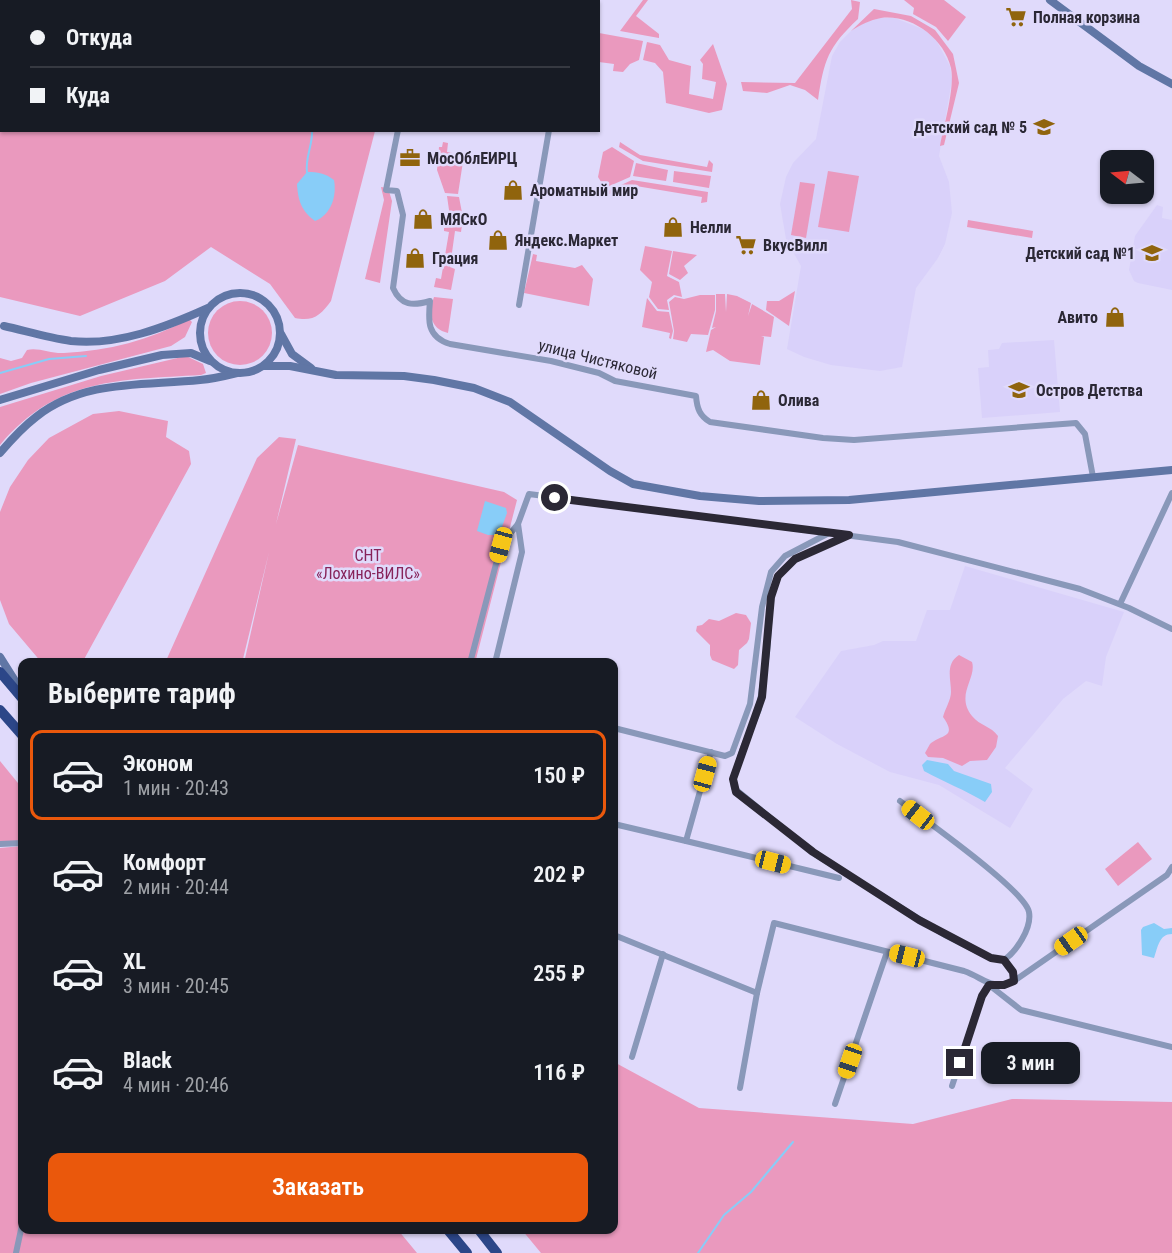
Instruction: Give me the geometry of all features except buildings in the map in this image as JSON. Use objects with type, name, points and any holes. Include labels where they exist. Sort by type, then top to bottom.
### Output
[{"type":"highway","points":[[0,672],[18,693]]},
{"type":"highway","points":[[0,710],[18,730]]},
{"type":"highway","points":[[451,1234],[467,1253]]},
{"type":"highway","points":[[482,1234],[497,1253]]},
{"type":"street","points":[[1050,0],[1134,62],[1172,84]]},
{"type":"street","name":"улица Чистяковой","points":[[398,132],[387,189],[397,191],[403,215],[393,288],[398,298],[408,303],[419,304],[430,300],[429,327],[438,339],[450,344],[551,361],[599,373],[615,381],[696,396],[697,408],[703,418],[710,422],[789,434],[854,440],[1076,423],[1086,434],[1093,477]]},
{"type":"street","points":[[519,305],[549,132]]},
{"type":"street","points":[[4,326],[55,338],[90,342],[142,333],[208,308],[224,296],[237,293],[250,294],[262,299],[272,308],[278,320],[280,333],[278,348],[264,366]]},
{"type":"street","points":[[208,308],[202,320],[200,333],[205,352],[213,363]]},
{"type":"street","points":[[280,333],[292,354],[317,372]]},
{"type":"street","points":[[0,400],[99,370],[162,355],[191,352],[221,369],[237,373]]},
{"type":"street","points":[[0,453],[37,416],[62,401],[84,392],[125,384],[202,380],[248,373],[264,366],[290,366],[360,377],[404,376],[474,388],[510,402],[610,471],[633,484],[700,496],[759,501],[849,501],[1172,470]]},
{"type":"street","points":[[1120,604],[1172,493]]},
{"type":"street","points":[[471,658],[501,545],[518,524],[529,494],[898,542],[1080,589],[1120,604],[1172,629]]},
{"type":"street","points":[[496,658],[522,552],[518,524]]},
{"type":"street","points":[[618,729],[725,756],[732,753],[750,704],[762,607],[771,572],[785,556],[829,532]]},
{"type":"street","points":[[849,535],[795,559],[778,576],[771,597],[767,653],[759,709],[733,779],[734,788],[813,852],[899,908],[991,958],[1004,960],[1013,972],[1014,981]]},
{"type":"street","points":[[0,657],[18,686]]},
{"type":"street","points":[[686,841],[711,752]]},
{"type":"street","points":[[900,801],[996,876],[1024,902],[1029,912],[1026,932],[1004,960]]},
{"type":"street","points":[[618,825],[839,878]]},
{"type":"street","points":[[0,844],[18,843]]},
{"type":"street","points":[[989,985],[1004,985],[1014,981],[1167,875],[1172,867]]},
{"type":"street","points":[[740,1088],[757,993],[774,923],[964,971],[989,985],[1021,1010],[1172,1047]]},
{"type":"street","points":[[618,937],[757,993]]},
{"type":"street","points":[[835,1104],[887,951]]},
{"type":"street","points":[[632,1057],[663,954]]},
{"type":"street","points":[[952,1086],[982,996],[989,985]]},
{"type":"street","points":[[16,1253],[20,1234]]},
{"type":"shaded area","points":[[880,18],[895,18],[925,30],[936,40],[950,66],[952,80],[939,156],[949,182],[952,213],[945,244],[938,258],[916,288],[902,367],[880,371],[831,365],[787,349],[801,266],[786,239],[780,204],[786,177],[793,163],[816,139],[832,56],[840,42],[851,31],[864,23]]},
{"type":"shaded area","name":"Детский сад №1","points":[[1157,205],[1163,207],[1162,218],[1172,220],[1172,290],[1138,283],[1134,281],[1129,270],[1135,236]]},
{"type":"shaded area","name":"Остров Детства","points":[[1054,340],[1060,412],[982,418],[978,368],[989,367],[988,350],[999,349],[1002,343]]},
{"type":"shaded area","points":[[965,566],[1124,612],[1106,657],[1102,686],[1086,681],[1063,699],[1005,768],[1033,789],[1010,828],[939,785],[890,772],[837,744],[795,717],[841,651],[874,645],[883,641],[916,641],[927,610],[950,610]]},
{"type":"green space","points":[[643,0],[648,0],[636,16],[659,34],[659,38],[620,31]]},
{"type":"green space","points":[[851,0],[860,2],[858,19],[840,38],[829,55],[818,100],[805,90],[790,85],[767,93],[743,91],[741,82],[795,83],[852,9]]},
{"type":"green space","points":[[904,0],[944,0],[966,17],[948,41],[936,27],[913,14],[914,8]]},
{"type":"green space","points":[[874,9],[911,16],[935,30],[953,54],[959,83],[944,145],[940,146],[952,86],[951,68],[947,57],[934,38],[925,30],[904,20],[881,18],[851,31]]},
{"type":"green space","points":[[600,33],[643,41],[639,60],[630,64],[623,72],[613,71],[614,64],[600,62]]},
{"type":"green space","points":[[647,42],[660,45],[669,60],[691,66],[689,94],[713,99],[716,82],[702,79],[703,64],[700,60],[713,44],[727,84],[722,110],[709,113],[666,103],[663,72],[655,63],[643,60]]},
{"type":"green space","points":[[0,132],[375,132],[331,301],[324,310],[312,318],[295,318],[270,284],[211,247],[165,281],[80,316],[0,297]]},
{"type":"green space","points":[[443,142],[448,143],[447,152],[464,155],[458,194],[445,193],[437,170],[439,147],[442,147]]},
{"type":"green space","points":[[620,142],[640,155],[707,167],[709,160],[713,164],[712,172],[643,161],[619,147]]},
{"type":"green space","points":[[612,147],[634,161],[630,177],[605,188],[598,177],[603,152]]},
{"type":"green space","points":[[636,163],[668,170],[666,181],[633,176]]},
{"type":"green space","points":[[674,171],[711,176],[709,188],[673,182]]},
{"type":"green space","points":[[828,171],[859,176],[849,232],[818,227]]},
{"type":"green space","points":[[632,180],[708,192],[707,202],[701,203],[702,197],[636,186],[609,194],[608,191]]},
{"type":"green space","points":[[800,182],[815,184],[806,238],[791,235]]},
{"type":"green space","points":[[381,187],[388,188],[392,201],[380,283],[365,279],[384,200]]},
{"type":"green space","points":[[447,196],[459,197],[463,218],[461,232],[455,231],[450,267],[455,269],[451,290],[434,287],[436,278],[441,279],[449,232],[444,231],[444,228],[452,227],[450,223],[445,222],[445,217],[450,217]]},
{"type":"green space","points":[[968,220],[1033,231],[1032,238],[967,227]]},
{"type":"green space","points":[[645,246],[672,251],[667,276],[679,282],[682,297],[674,295],[667,300],[669,310],[658,309],[649,297],[652,282],[640,270]]},
{"type":"green space","points":[[673,251],[697,255],[684,266],[688,273],[680,280],[669,274]]},
{"type":"green space","points":[[533,254],[537,255],[536,261],[575,268],[582,265],[593,279],[589,306],[524,293]]},
{"type":"green space","points":[[795,291],[789,326],[766,310],[767,301],[779,301]]},
{"type":"green space","points":[[716,294],[725,294],[726,312],[727,294],[751,303],[748,316],[752,304],[774,317],[771,337],[761,336],[764,337],[760,365],[730,361],[713,350],[706,352],[711,330],[716,327],[712,328],[716,311]]},
{"type":"green space","points":[[700,295],[715,295],[715,310],[708,335],[691,334],[687,342],[673,339],[674,331],[669,302],[675,297],[684,299]]},
{"type":"green space","points":[[434,297],[453,299],[448,333],[437,328],[432,320],[431,309]]},
{"type":"green space","points":[[647,298],[657,311],[669,312],[673,331],[671,339],[669,338],[670,333],[642,327]]},
{"type":"green space","points":[[240,301],[258,307],[266,315],[272,333],[266,351],[258,359],[240,365],[222,359],[214,351],[208,333],[214,315],[222,307]]},
{"type":"green space","points":[[189,319],[192,322],[185,337],[171,346],[31,383],[0,394],[0,358],[11,361],[22,358],[27,350],[31,349],[64,353],[113,347],[159,333]]},
{"type":"green space","points":[[186,356],[203,364],[206,373],[117,381],[67,394],[44,406],[22,423],[0,445],[0,407],[101,376]]},
{"type":"green space","points":[[119,411],[168,421],[166,437],[189,451],[191,464],[85,658],[38,658],[9,624],[0,600],[0,512],[10,487],[28,460],[49,438],[93,414]]},
{"type":"green space","name":"СНТ «Лохино-ВИЛС»","points":[[279,437],[296,439],[276,524],[298,445],[504,492],[517,500],[476,658],[245,658],[269,552],[243,658],[167,658],[257,458]]},
{"type":"green space","points":[[736,613],[746,615],[751,623],[749,639],[739,650],[738,665],[734,669],[712,660],[710,645],[696,631],[697,626],[709,619],[719,621]]},
{"type":"green space","points":[[959,655],[972,662],[973,668],[966,694],[967,708],[975,719],[998,736],[996,747],[987,760],[970,761],[962,766],[943,758],[928,757],[925,753],[930,744],[948,732],[949,729],[943,717],[951,695],[950,667]]},
{"type":"green space","points":[[0,761],[18,783],[18,844],[0,844]]},
{"type":"green space","points":[[1138,842],[1152,859],[1118,886],[1105,869]]},
{"type":"green space","points":[[18,846],[18,1234],[401,1234],[417,1253],[0,1253],[0,848]]},
{"type":"green space","points":[[618,1064],[699,1108],[913,1124],[1012,1099],[1172,1102],[1172,1253],[541,1253],[525,1234],[618,1234]]},
{"type":"water","points":[[307,172],[321,173],[334,180],[335,192],[332,204],[321,218],[315,221],[303,209],[298,195],[297,184]]},
{"type":"water","points":[[485,501],[506,508],[507,513],[499,535],[488,535],[477,531]]},
{"type":"water","points":[[927,760],[948,764],[954,771],[991,784],[992,792],[985,802],[924,771],[922,765]]},
{"type":"water","points":[[1154,923],[1164,929],[1172,928],[1172,934],[1164,936],[1154,958],[1142,955],[1141,930]]},
{"type":"waterway","points":[[307,172],[312,132]]},
{"type":"waterway","points":[[0,373],[49,359],[86,356]]},
{"type":"waterway","points":[[698,1253],[724,1215],[751,1192],[793,1142]]},
{"type":"place","name":"Полная корзина","points":[[1016,17]]},
{"type":"place","name":"Детский сад № 5","points":[[1044,127]]},
{"type":"place","name":"МосОблЕИРЦ","points":[[410,158]]},
{"type":"place","name":"Ароматный мир","points":[[513,190]]},
{"type":"place","name":"МЯСкО","points":[[423,219]]},
{"type":"place","name":"Нелли","points":[[673,227]]},
{"type":"place","name":"Яндекс.Маркет","points":[[498,240]]},
{"type":"place","name":"ВкусВилл","points":[[746,245]]},
{"type":"place","name":"Детский сад №1","points":[[1152,253]]},
{"type":"place","name":"Грация","points":[[415,258]]},
{"type":"place","name":"Авито","points":[[1115,317]]},
{"type":"place","name":"Остров Детства","points":[[1019,390]]},
{"type":"place","name":"Олива","points":[[761,400]]},
{"type":"route","points":[[555,498],[849,535],[795,559],[778,576],[771,597],[762,697],[733,779],[734,788],[736,792],[813,852],[919,920],[991,958],[1004,960],[1013,972],[1014,981],[998,986],[989,985],[982,996],[960,1063]]}]
